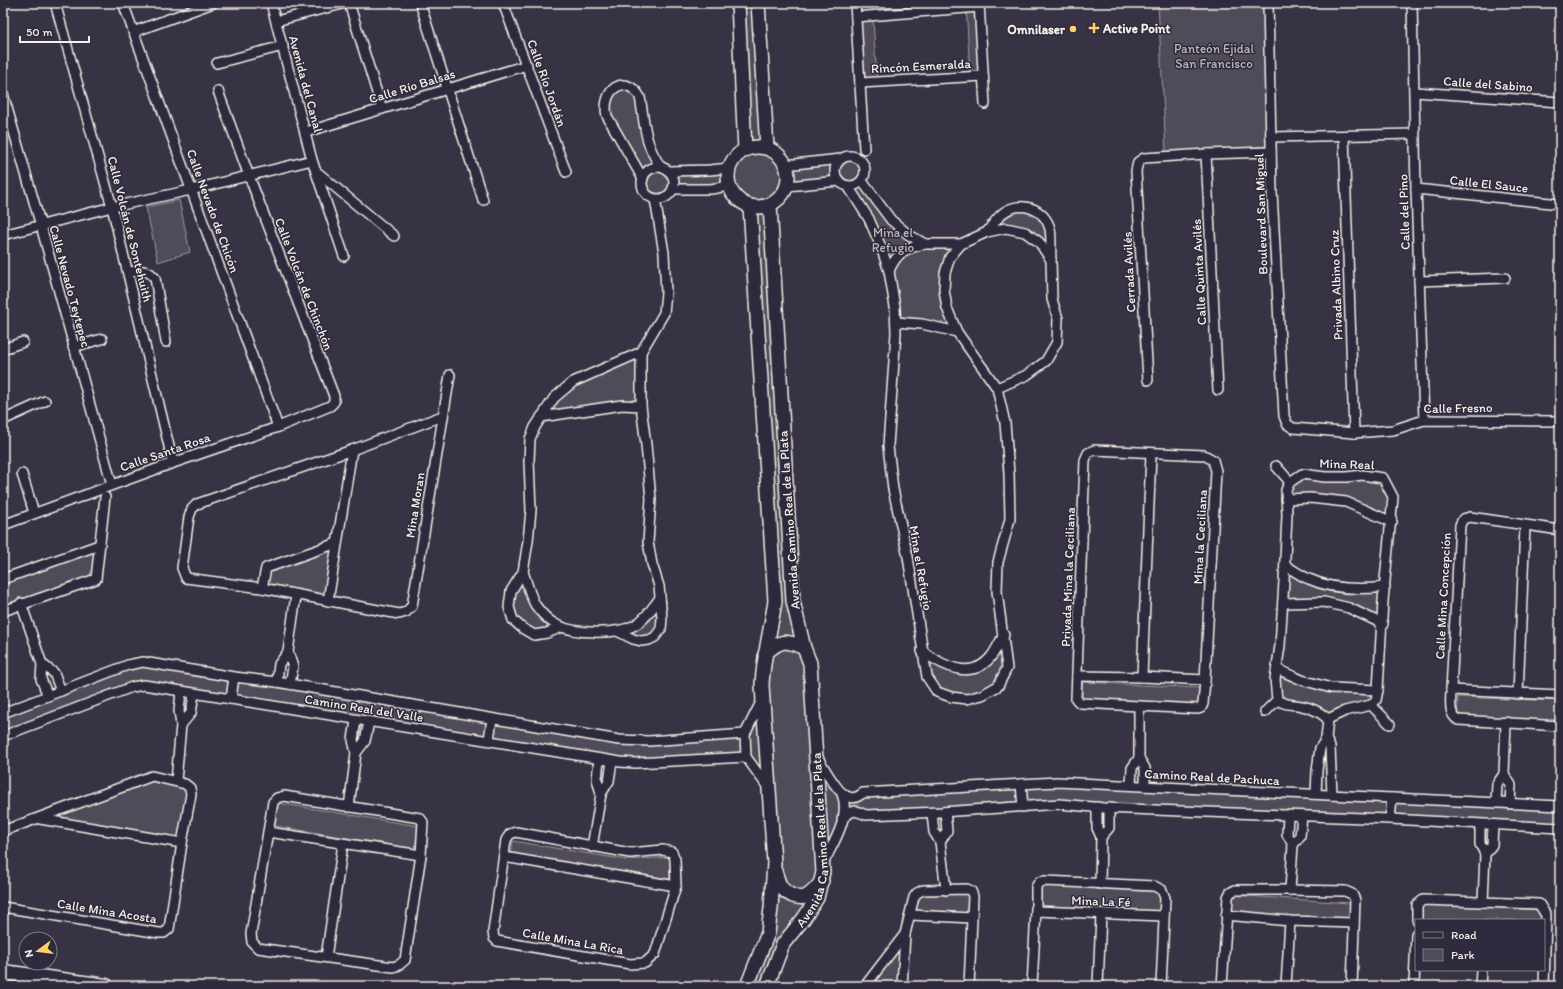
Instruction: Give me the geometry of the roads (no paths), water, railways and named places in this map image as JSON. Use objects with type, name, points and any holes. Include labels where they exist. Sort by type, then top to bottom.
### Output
[{"type":"main road","points":[[738,3],[745,150]]},
{"type":"main road","points":[[758,3],[767,148]]},
{"type":"main road","points":[[758,147],[767,148],[777,153],[785,164],[787,171],[787,186],[778,199],[770,205],[760,208],[750,206],[737,198],[729,186],[727,177],[729,168],[733,159],[745,150],[758,147]]},
{"type":"main road","name":"Avenida Camino Real de la Plata","points":[[767,986],[783,944],[818,898],[822,881],[823,864],[810,663],[804,648],[793,601],[770,205]]},
{"type":"main road","name":"Avenida Camino Real de la Plata","points":[[747,986],[768,933],[772,908],[774,863],[763,698],[763,665],[775,601],[750,206]]},
{"type":"main road","points":[[766,654],[775,645],[781,642],[790,641],[804,648]]},
{"type":"main road","points":[[774,863],[778,881],[784,892],[796,897],[805,897],[822,881]]},
{"type":"main road","points":[[3,972],[106,986]]},
{"type":"street","name":"Calle Volcán de Sontehuith","points":[[55,3],[112,207],[173,463]]},
{"type":"street","name":"Calle Nevado de Chicón","points":[[123,3],[278,427]]},
{"type":"street","points":[[133,32],[213,3]]},
{"type":"street","name":"Avenida del Canal","points":[[271,3],[306,132],[312,160],[344,256]]},
{"type":"street","points":[[276,21],[348,3],[382,109]]},
{"type":"street","points":[[420,3],[483,200]]},
{"type":"street","name":"Calle Río Jordán","points":[[503,3],[566,172]]},
{"type":"street","name":"Rincón Esmeralda","points":[[855,3],[864,149]]},
{"type":"street","name":"Boulevard San Miguel","points":[[1268,3],[1272,192],[1284,416],[1287,424]]},
{"type":"street","name":"Calle del Pino","points":[[1412,3],[1415,92],[1414,134],[1424,420]]},
{"type":"street","name":"Rincón Esmeralda","points":[[856,17],[979,5],[985,104]]},
{"type":"street","points":[[217,63],[283,46]]},
{"type":"street","name":"Calle Río Balsas","points":[[306,132],[527,65]]},
{"type":"street","name":"Rincón Esmeralda","points":[[860,83],[983,76]]},
{"type":"street","points":[[618,86],[628,86],[637,92],[641,103],[646,137],[654,158],[665,169],[674,180],[673,189],[670,195],[666,198],[655,199],[646,194],[643,189],[643,179],[607,116],[605,109],[606,99],[613,89],[618,86]]},
{"type":"street","name":"Calle Volcán de Chinchón","points":[[218,91],[249,176],[334,396],[334,402]]},
{"type":"street","name":"Calle del Sabino","points":[[1415,92],[1560,102]]},
{"type":"street","name":"Calle Nevado Teytepec","points":[[3,94],[112,485]]},
{"type":"street","points":[[1271,137],[1414,134]]},
{"type":"street","name":"Privada Albino Cruz","points":[[1344,136],[1354,433]]},
{"type":"street","points":[[1206,154],[1271,152]]},
{"type":"street","name":"Cerrada Avilés","points":[[1148,380],[1136,171],[1138,162],[1144,158],[1206,154]]},
{"type":"street","name":"Calle Quinta Avilés","points":[[1206,154],[1218,390]]},
{"type":"street","points":[[785,164],[841,159],[850,156],[858,158],[863,162],[866,172],[862,181],[858,184],[848,186],[838,181],[787,186]]},
{"type":"street","points":[[838,181],[836,176],[836,167],[841,159]]},
{"type":"street","points":[[3,234],[312,160]]},
{"type":"street","points":[[643,179],[649,170],[654,168],[710,170],[729,168]]},
{"type":"street","name":"Avenida del Canal","points":[[317,172],[394,236]]},
{"type":"street","name":"Mina el Refugio","points":[[862,181],[891,220],[908,235],[926,244]]},
{"type":"street","points":[[673,189],[729,186]]},
{"type":"street","name":"Mina el Refugio","points":[[848,186],[869,219],[889,271],[896,322],[895,357],[888,446],[893,489],[908,557],[927,677],[937,692],[951,697],[967,699],[982,696],[998,686],[1007,668],[1004,635],[997,591],[997,576],[998,562],[1010,520],[1009,473],[1005,423],[997,388],[957,332],[947,308],[944,290],[946,273],[950,257],[962,244],[987,232],[1006,228],[1025,232],[1039,242],[1050,260]]},
{"type":"street","name":"Calle El Sauce","points":[[1416,189],[1560,204]]},
{"type":"street","points":[[617,630],[632,639],[641,641],[655,637],[661,629],[662,618],[659,586],[652,564],[648,542],[651,493],[641,406],[641,352],[664,313],[666,293],[664,253],[655,199]]},
{"type":"street","name":"Mina el Refugio","points":[[987,232],[1003,213],[1013,208],[1024,206],[1035,208],[1045,218],[1050,229],[1052,299],[1058,319],[1057,342],[1046,361],[1027,375],[997,388]]},
{"type":"street","name":"Mina el Refugio","points":[[889,271],[894,260],[902,252],[911,247],[926,244],[962,244]]},
{"type":"street","points":[[128,272],[145,271],[151,273],[155,278],[166,342]]},
{"type":"street","points":[[1419,281],[1505,278]]},
{"type":"street","points":[[896,322],[922,324],[957,332]]},
{"type":"street","points":[[73,346],[102,340]]},
{"type":"street","points":[[3,349],[23,342]]},
{"type":"street","points":[[562,627],[547,633],[534,635],[522,628],[513,620],[509,607],[511,591],[523,572],[531,510],[529,461],[530,439],[535,427],[554,398],[573,382],[641,352]]},
{"type":"street","points":[[442,416],[450,375]]},
{"type":"street","points":[[3,420],[45,401]]},
{"type":"street","name":"Calle Santa Rosa","points":[[3,525],[173,463],[278,427],[330,406],[334,402]]},
{"type":"street","points":[[541,417],[622,404],[641,406]]},
{"type":"street","name":"Mina Moran","points":[[442,416],[412,606],[406,612],[399,614],[262,588],[186,578],[182,568],[188,516],[197,504],[352,450],[442,416]]},
{"type":"street","name":"Calle Fresno","points":[[1287,424],[1293,428],[1354,433],[1393,430],[1424,420],[1560,421]]},
{"type":"street","points":[[328,601],[352,450]]},
{"type":"street","name":"Mina la Ceciliana","points":[[1077,702],[1201,708],[1203,704],[1205,680],[1216,471],[1213,460],[1204,455],[1151,454],[1094,450],[1088,453]]},
{"type":"street","name":"Privada Mina la Ceciliana","points":[[1077,702],[1085,460],[1088,453]]},
{"type":"street","points":[[1142,677],[1151,454]]},
{"type":"street","points":[[1276,466],[1290,482],[1286,490],[1283,603],[1280,646],[1275,679],[1277,700]]},
{"type":"street","points":[[22,474],[34,513]]},
{"type":"street","name":"Mina Real","points":[[1290,482],[1302,474],[1325,477],[1362,475],[1384,478],[1393,497],[1378,690],[1376,700],[1372,705]]},
{"type":"street","points":[[3,611],[21,603],[96,579],[105,497]]},
{"type":"street","points":[[1286,499],[1310,498],[1346,502],[1392,522]]},
{"type":"street","name":"Calle Mina Concepción","points":[[1560,530],[1470,517],[1463,519],[1460,525],[1451,690],[1451,711],[1453,717],[1458,720],[1560,726]]},
{"type":"street","points":[[1518,694],[1525,526]]},
{"type":"street","points":[[262,588],[266,568],[337,543]]},
{"type":"street","points":[[3,579],[99,545]]},
{"type":"street","points":[[1285,566],[1310,580],[1334,587],[1362,590],[1385,587]]},
{"type":"street","points":[[523,572],[535,605],[555,624],[562,627],[600,633],[634,626],[644,619],[660,598]]},
{"type":"street","points":[[290,684],[292,667],[288,652],[296,595]]},
{"type":"street","points":[[1283,603],[1324,602],[1349,608],[1383,624]]},
{"type":"street","points":[[21,603],[42,664],[41,679],[48,696]]},
{"type":"street","points":[[922,651],[936,661],[950,668],[967,670],[982,665],[993,655],[1004,635]]},
{"type":"street","points":[[277,682],[279,664],[288,652]]},
{"type":"street","name":"Camino Real del Valle","points":[[3,714],[128,665],[143,662],[234,677],[290,684],[619,740],[649,740],[743,734]]},
{"type":"street","points":[[42,664],[54,673],[61,691]]},
{"type":"street","points":[[1277,669],[1302,680],[1331,688],[1378,690]]},
{"type":"street","points":[[1077,676],[1205,680]]},
{"type":"street","points":[[231,699],[234,677]]},
{"type":"street","name":"Camino Real del Valle","points":[[3,736],[132,688],[144,685],[612,761],[635,763],[744,757]]},
{"type":"street","points":[[1451,690],[1560,695]]},
{"type":"street","points":[[176,781],[181,725],[178,711],[181,692]]},
{"type":"street","points":[[181,725],[191,713],[194,694]]},
{"type":"street","points":[[763,698],[743,734],[744,757],[768,787]]},
{"type":"street","points":[[1265,712],[1277,700]]},
{"type":"street","points":[[1277,700],[1287,706],[1301,705],[1317,710],[1328,719]]},
{"type":"street","points":[[1328,719],[1345,711],[1372,705],[1390,724]]},
{"type":"street","points":[[1139,706],[1139,758],[1145,768],[1145,786]]},
{"type":"street","points":[[489,740],[492,719]]},
{"type":"street","points":[[1316,794],[1316,771],[1320,748],[1326,739],[1328,719]]},
{"type":"street","points":[[349,807],[356,752],[353,740],[356,720]]},
{"type":"street","points":[[356,752],[365,741],[369,722]]},
{"type":"street","points":[[1496,803],[1497,784],[1504,774],[1506,722]]},
{"type":"street","points":[[1326,739],[1330,747],[1332,795]]},
{"type":"street","points":[[816,755],[842,794],[845,810],[823,864]]},
{"type":"street","points":[[1131,785],[1132,768],[1139,758]]},
{"type":"street","points":[[599,759],[597,779],[601,794]]},
{"type":"street","points":[[592,847],[601,794],[609,781],[612,761]]},
{"type":"street","points":[[1504,774],[1511,785],[1510,804]]},
{"type":"street","name":"Calle Mina Acosta","points":[[3,831],[152,776],[176,781],[185,784],[190,788],[191,794],[169,929],[164,933],[3,907]]},
{"type":"street","name":"Camino Real de Pachuca","points":[[842,794],[1057,782],[1560,806]]},
{"type":"street","points":[[1021,784],[1023,807]]},
{"type":"street","points":[[284,796],[349,807],[420,818],[423,822],[421,855],[404,960],[400,965],[393,967],[258,948],[252,942],[251,934],[273,802],[277,798],[284,796]]},
{"type":"street","points":[[1390,819],[1392,798]]},
{"type":"street","points":[[842,819],[850,816],[945,812],[1059,804],[1109,808],[1390,819],[1493,826],[1560,828]]},
{"type":"street","name":"Mina La Fé","points":[[1097,807],[1097,828],[1101,837],[1100,884]]},
{"type":"street","name":"Mina La Fé","points":[[1101,837],[1108,828],[1109,808]]},
{"type":"street","points":[[932,812],[934,832],[940,842],[946,890]]},
{"type":"street","points":[[940,842],[947,831],[945,812]]},
{"type":"street","points":[[1288,816],[1288,834],[1294,846]]},
{"type":"street","points":[[1290,890],[1294,846],[1300,836],[1302,816]]},
{"type":"street","name":"Calle Mina Acosta","points":[[38,819],[182,843]]},
{"type":"street","points":[[1480,825],[1480,844],[1485,854],[1483,902]]},
{"type":"street","points":[[1485,854],[1492,845],[1493,826]]},
{"type":"street","points":[[268,832],[421,855]]},
{"type":"street","name":"Calle Mina La Rica","points":[[516,832],[592,847],[630,853],[663,850],[672,852],[675,859],[676,886],[655,954],[645,963],[630,964],[497,941],[494,938],[493,932],[506,840],[510,834],[516,832]]},
{"type":"street","points":[[326,957],[343,844]]},
{"type":"street","points":[[504,857],[676,886]]},
{"type":"street","name":"Mina La Fé","points":[[1032,986],[1036,887],[1039,882],[1154,886],[1162,890],[1165,898],[1161,986]]},
{"type":"street","points":[[902,986],[905,934],[911,915],[914,897],[917,893],[923,890],[967,889],[971,891],[973,896],[969,986]]},
{"type":"street","points":[[1222,986],[1228,897],[1230,893],[1235,890],[1345,891],[1352,894],[1355,900],[1352,986]]},
{"type":"street","points":[[1417,919],[1417,905],[1424,900],[1539,904],[1546,915],[1545,935]]},
{"type":"street","name":"Mina La Fé","points":[[1036,911],[1164,916]]},
{"type":"street","points":[[1098,986],[1101,914]]},
{"type":"street","points":[[911,915],[972,918]]},
{"type":"street","points":[[1226,915],[1354,923]]},
{"type":"street","points":[[1286,986],[1290,920]]},
{"type":"street","points":[[865,986],[905,934]]},
{"type":"street","points":[[1414,986],[1415,960]]},
{"type":"street","points":[[1480,986],[1481,971]]},
{"type":"street","points":[[1544,971],[1544,986]]},
{"type":"place","name":"Active Point","points":[[1094,28]]},
{"type":"place","name":"Omnilaser","points":[[1073,29]]},
{"type":"park label","name":"Panteón Ejidal San Francisco","points":[[1214,56]]}]
